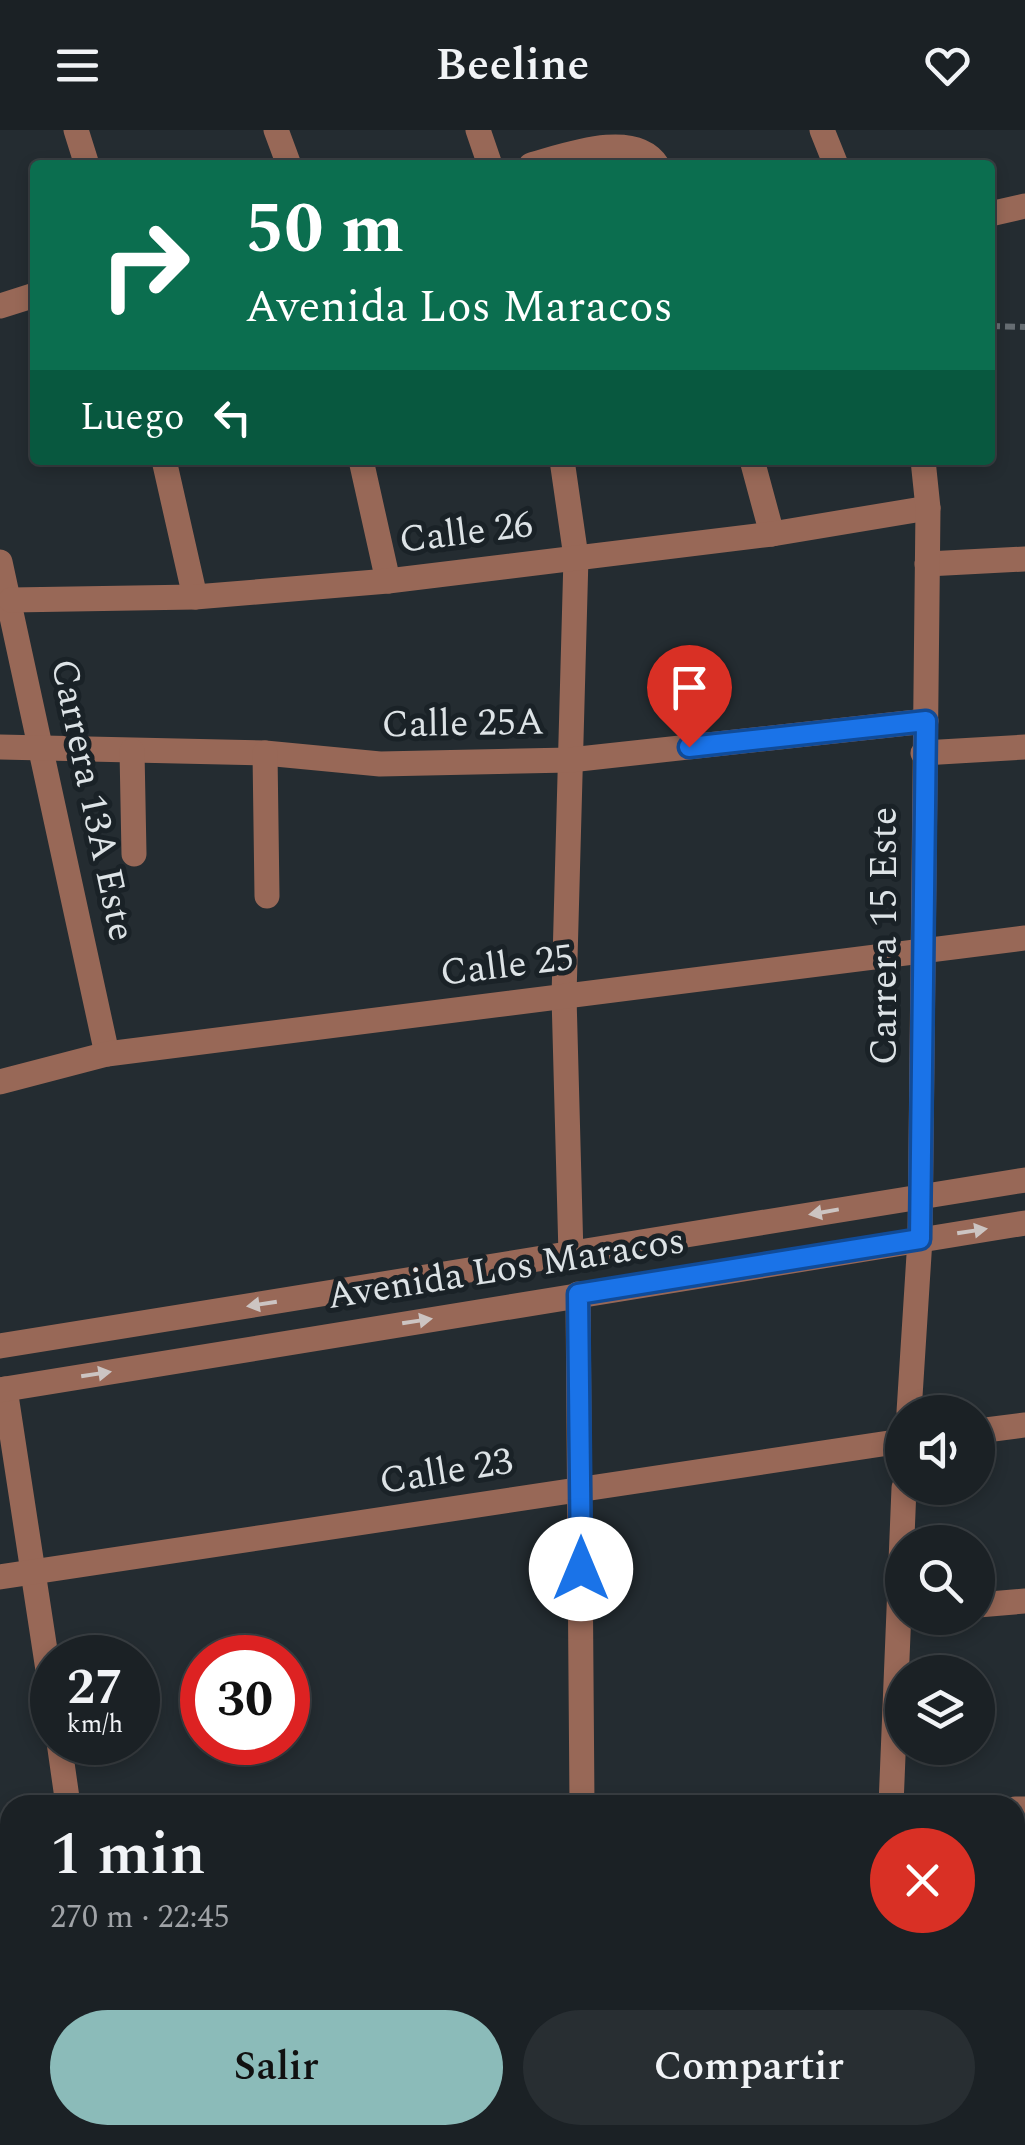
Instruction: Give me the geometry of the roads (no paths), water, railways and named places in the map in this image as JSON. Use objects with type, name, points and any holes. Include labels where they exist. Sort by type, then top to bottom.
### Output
[{"type":"street","points":[[76,130],[85,160]]},
{"type":"street","points":[[276,130],[286,160]]},
{"type":"street","points":[[478,130],[488,160]]},
{"type":"street","points":[[822,130],[834,160]]},
{"type":"street","points":[[548,160],[608,143],[631,143],[654,158]]},
{"type":"street","points":[[995,213],[1025,206]]},
{"type":"street","points":[[0,306],[30,297]]},
{"type":"street","points":[[165,465],[195,598]]},
{"type":"street","points":[[363,465],[388,581]]},
{"type":"street","points":[[563,465],[576,558],[564,996],[572,1255]]},
{"type":"street","points":[[753,465],[772,534]]},
{"type":"street","name":"Carrera 15 Este","points":[[909,1395],[920,1239],[928,508],[924,465]]},
{"type":"street","name":"Calle 26","points":[[10,600],[195,598],[388,581],[772,534],[928,508]]},
{"type":"street","points":[[927,564],[1025,560]]},
{"type":"street","name":"Carrera 13A Este","points":[[0,562],[44,746],[107,1054]]},
{"type":"street","name":"Calle 25A","points":[[0,747],[265,754],[380,764],[570,760],[926,721]]},
{"type":"street","points":[[923,754],[1025,747]]},
{"type":"street","points":[[132,750],[134,854]]},
{"type":"street","points":[[265,754],[267,896]]},
{"type":"street","name":"Calle 25","points":[[0,1082],[107,1054],[1025,938]]},
{"type":"street","name":"Avenida Los Maracos","points":[[0,1346],[1025,1180]]},
{"type":"street","name":"Avenida Los Maracos","points":[[2,1390],[1025,1223]]},
{"type":"street","points":[[578,1294],[582,1795]]},
{"type":"street","points":[[2,1390],[44,1635]]},
{"type":"street","points":[[995,1428],[1025,1424]]},
{"type":"street","name":"Calle 23","points":[[0,1577],[885,1444]]},
{"type":"street","points":[[995,1604],[1025,1601]]},
{"type":"street","points":[[892,1795],[899,1635]]},
{"type":"street","points":[[62,1765],[67,1795]]}]
